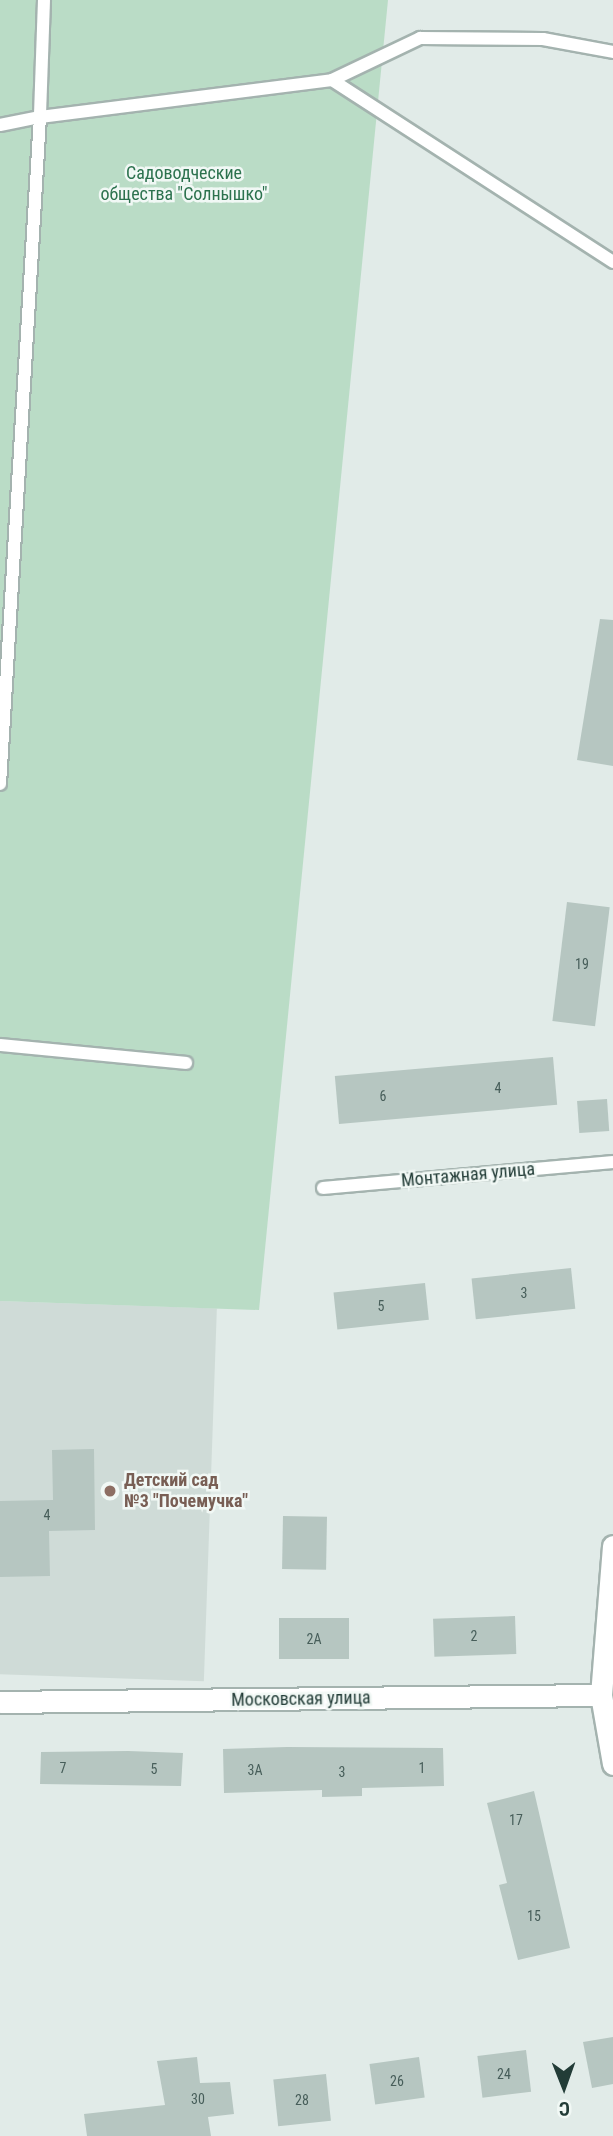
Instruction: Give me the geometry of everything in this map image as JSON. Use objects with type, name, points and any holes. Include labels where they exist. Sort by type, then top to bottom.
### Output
[{"type":"street","points":[[613,1546],[601,1696],[613,1765]]},
{"type":"street","name":"Московская улица","points":[[0,1702],[601,1696]]},
{"type":"lane","points":[[0,784],[40,117],[44,0]]},
{"type":"lane","points":[[0,125],[40,117],[332,80],[420,38],[543,39],[613,52]]},
{"type":"lane","points":[[332,80],[613,262]]},
{"type":"lane","points":[[0,1045],[186,1063]]},
{"type":"lane","name":"Монтажная улица","points":[[323,1188],[613,1162]]},
{"type":"shaded area","name":"Детский сад №3 \"Почемучка\"","points":[[0,1301],[217,1309],[204,1681],[0,1674]]},
{"type":"green space","name":"Садоводческие общества \"Солнышко\"","points":[[0,0],[388,0],[259,1310],[0,1301]]},
{"type":"building","points":[[600,619],[613,620],[613,766],[577,760]]},
{"type":"building","points":[[567,902],[610,907],[595,1026],[552,1021]]},
{"type":"building","points":[[553,1057],[557,1105],[339,1124],[335,1076]]},
{"type":"building","points":[[607,1099],[609,1131],[579,1133],[577,1101]]},
{"type":"building","points":[[571,1268],[575,1309],[476,1319],[472,1278]]},
{"type":"building","points":[[425,1283],[429,1320],[337,1329],[334,1293]]},
{"type":"building","points":[[94,1449],[95,1530],[49,1531],[50,1576],[0,1577],[0,1501],[53,1500],[52,1450]]},
{"type":"building","points":[[283,1516],[327,1517],[326,1570],[282,1569]]},
{"type":"building","points":[[515,1616],[516,1654],[434,1657],[433,1619]]},
{"type":"building","points":[[279,1618],[349,1618],[349,1659],[279,1659]]},
{"type":"building","points":[[443,1748],[444,1786],[362,1788],[362,1796],[322,1797],[322,1790],[224,1793],[223,1749]]},
{"type":"building","points":[[41,1752],[183,1753],[181,1786],[40,1784]]},
{"type":"building","points":[[534,1791],[570,1948],[518,1960],[499,1885],[507,1883],[487,1803]]},
{"type":"building","points":[[613,2037],[613,2084],[592,2088],[583,2042]]},
{"type":"building","points":[[526,2050],[531,2092],[482,2098],[477,2056]]},
{"type":"building","points":[[197,2057],[200,2083],[230,2082],[234,2114],[208,2117],[211,2136],[87,2136],[84,2114],[165,2105],[157,2061]]},
{"type":"building","points":[[419,2057],[425,2098],[375,2105],[369,2064]]},
{"type":"building","points":[[326,2074],[331,2121],[278,2126],[273,2080]]},
{"type":"place","name":"Детский сад №3 \"Почемучка\"","points":[[110,1491]]}]
